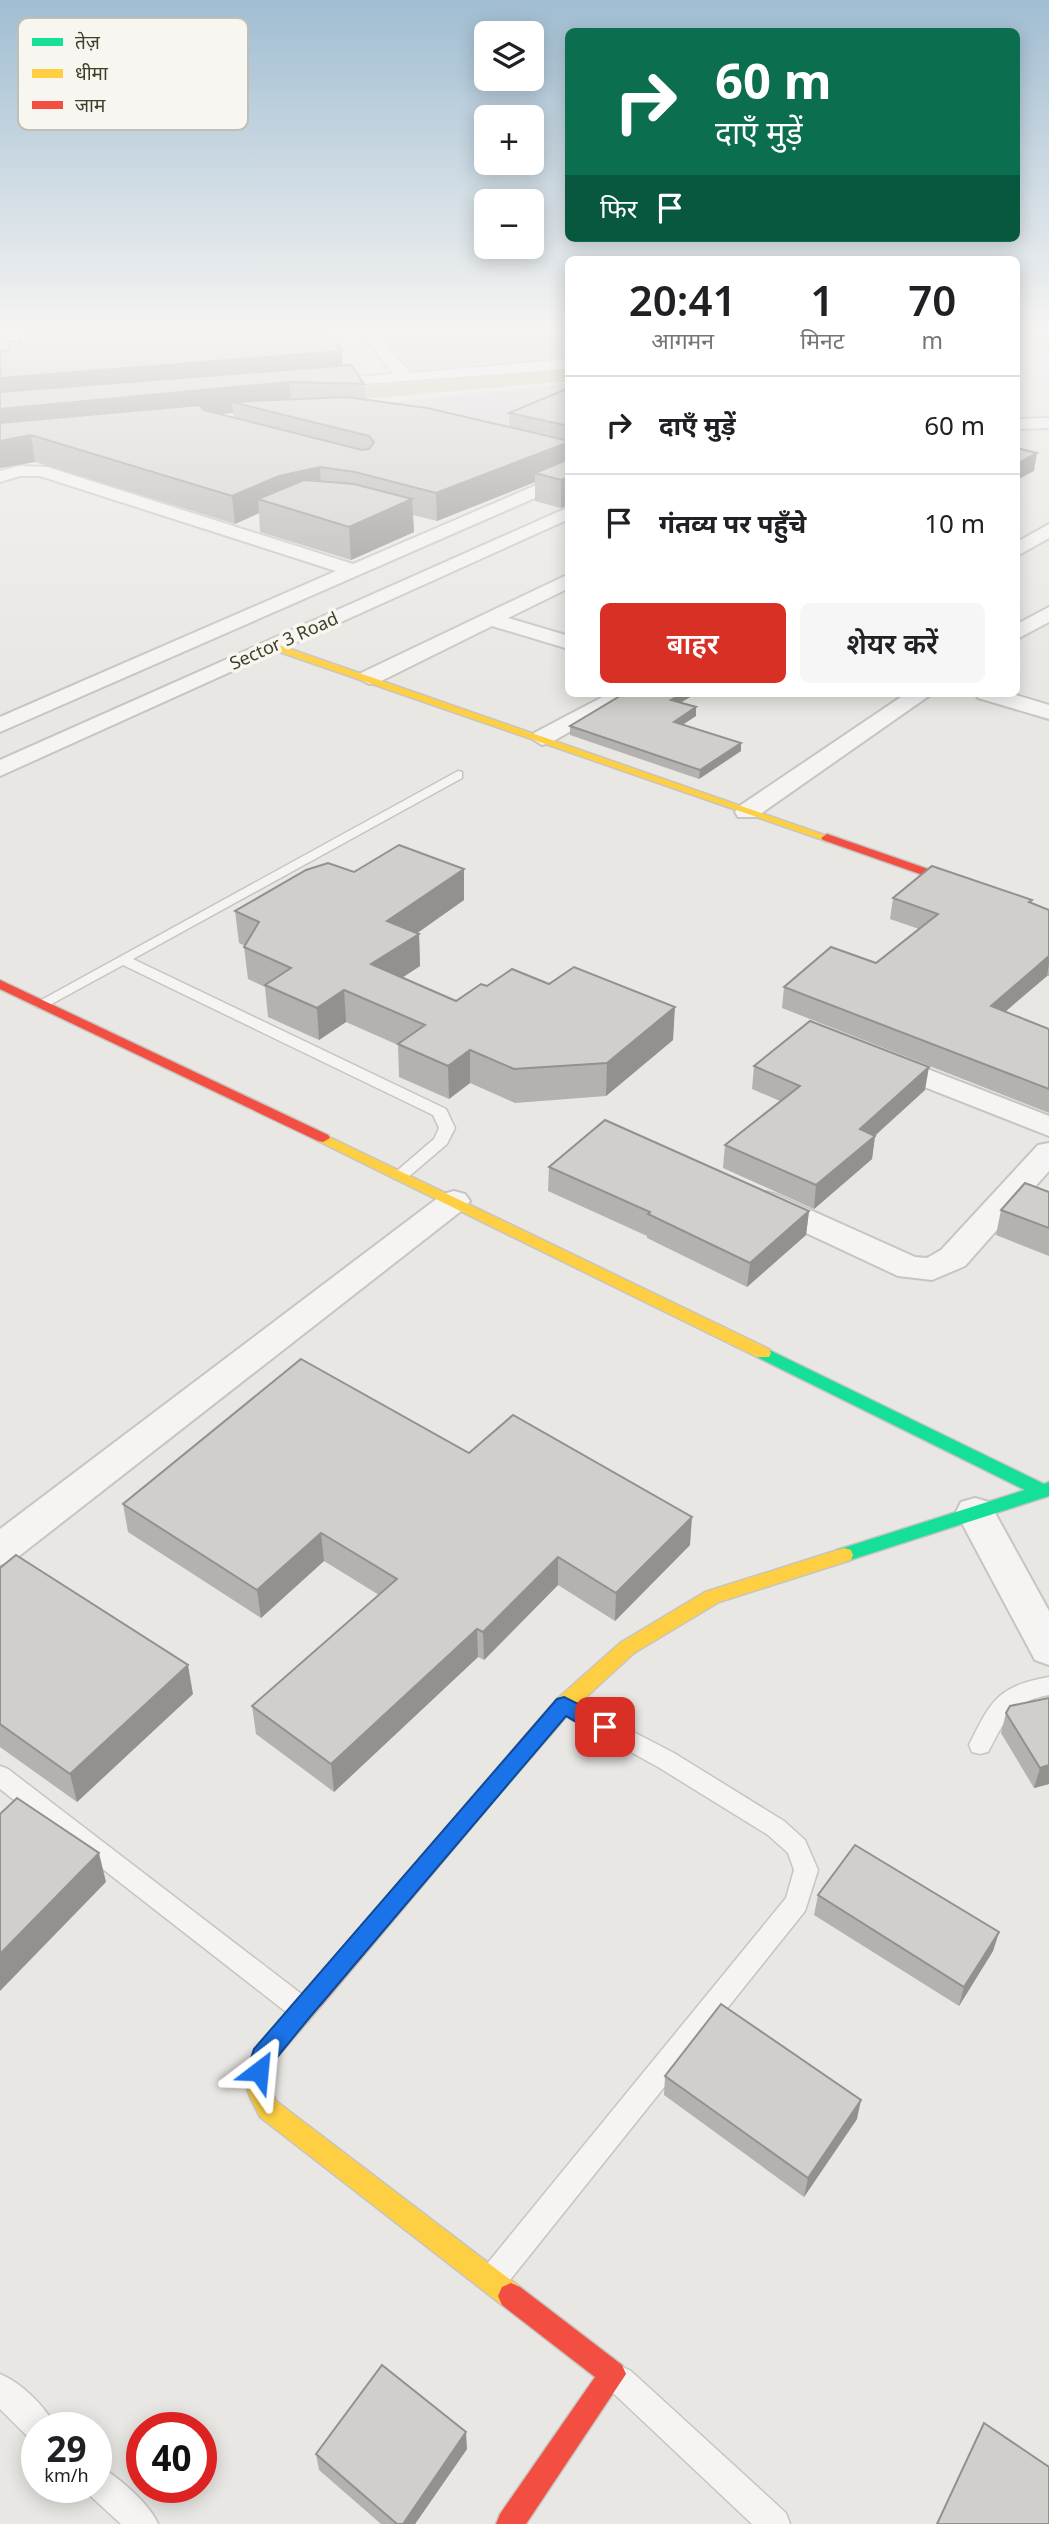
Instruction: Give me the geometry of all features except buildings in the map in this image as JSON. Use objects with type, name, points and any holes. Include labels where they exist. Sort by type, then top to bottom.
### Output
[{"type":"street","points":[[0,477],[30,469],[41,471],[354,570]]},
{"type":"street","points":[[0,725],[565,478]]},
{"type":"street","name":"Sector 3 Road","points":[[0,769],[565,514]]},
{"type":"street","points":[[236,533],[258,524]]},
{"type":"street","points":[[417,525],[443,531]]},
{"type":"street","points":[[1020,548],[1049,530]]},
{"type":"street","points":[[369,678],[565,582]]},
{"type":"street","points":[[1027,604],[1049,611]]},
{"type":"street","points":[[1020,631],[1049,611]]},
{"type":"street","points":[[492,619],[565,642]]},
{"type":"street","points":[[272,646],[542,738],[747,813],[1049,915]]},
{"type":"street","points":[[542,738],[619,697]]},
{"type":"street","points":[[747,813],[916,697]]},
{"type":"street","points":[[999,697],[1049,712]]},
{"type":"street","points":[[0,984],[454,1201],[1045,1490]]},
{"type":"street","points":[[857,1051],[1049,1127]]},
{"type":"street","points":[[739,1189],[887,1259],[910,1268],[932,1269],[953,1258],[1049,1152]]},
{"type":"street","points":[[0,1550],[454,1201]]},
{"type":"street","points":[[510,2524],[613,2374],[268,2109],[256,2085],[262,2057],[564,1705],[627,1648],[712,1597],[1045,1490]]},
{"type":"street","points":[[975,1512],[1049,1649]]},
{"type":"lane","points":[[41,1004],[458,775]]},
{"type":"lane","points":[[122,959],[440,1112],[447,1128],[441,1141],[400,1175]]},
{"type":"lane","points":[[980,1745],[1006,1698],[1018,1690],[1049,1686]]},
{"type":"lane","points":[[491,2280],[796,1903],[806,1870],[797,1847],[776,1828],[666,1760],[564,1705]]},
{"type":"lane","points":[[0,1776],[302,2009]]},
{"type":"lane","points":[[613,2374],[775,2524]]},
{"type":"lane","points":[[0,2389],[24,2412]]},
{"type":"lane","points":[[112,2495],[143,2524]]},
{"type":"shaded area","points":[[546,449],[565,449],[565,453]]},
{"type":"traffic: fast","points":[[763,1353],[1042,1491]]},
{"type":"traffic: fast","points":[[844,1555],[1049,1489]]},
{"type":"traffic: slow","points":[[272,646],[827,838]]},
{"type":"traffic: slow","points":[[323,1138],[763,1353]]},
{"type":"traffic: slow","points":[[483,1799],[564,1705],[627,1648],[712,1597],[844,1555]]},
{"type":"traffic: slow","points":[[313,1999],[263,2057],[256,2085],[268,2109],[511,2296]]},
{"type":"traffic: jam","points":[[827,838],[1049,915]]},
{"type":"traffic: jam","points":[[0,984],[323,1138]]},
{"type":"traffic: jam","points":[[313,1999],[483,1799]]},
{"type":"traffic: jam","points":[[510,2524],[613,2374],[511,2296]]},
{"type":"route","points":[[259,2071],[262,2057],[564,1705],[605,1727]]}]
